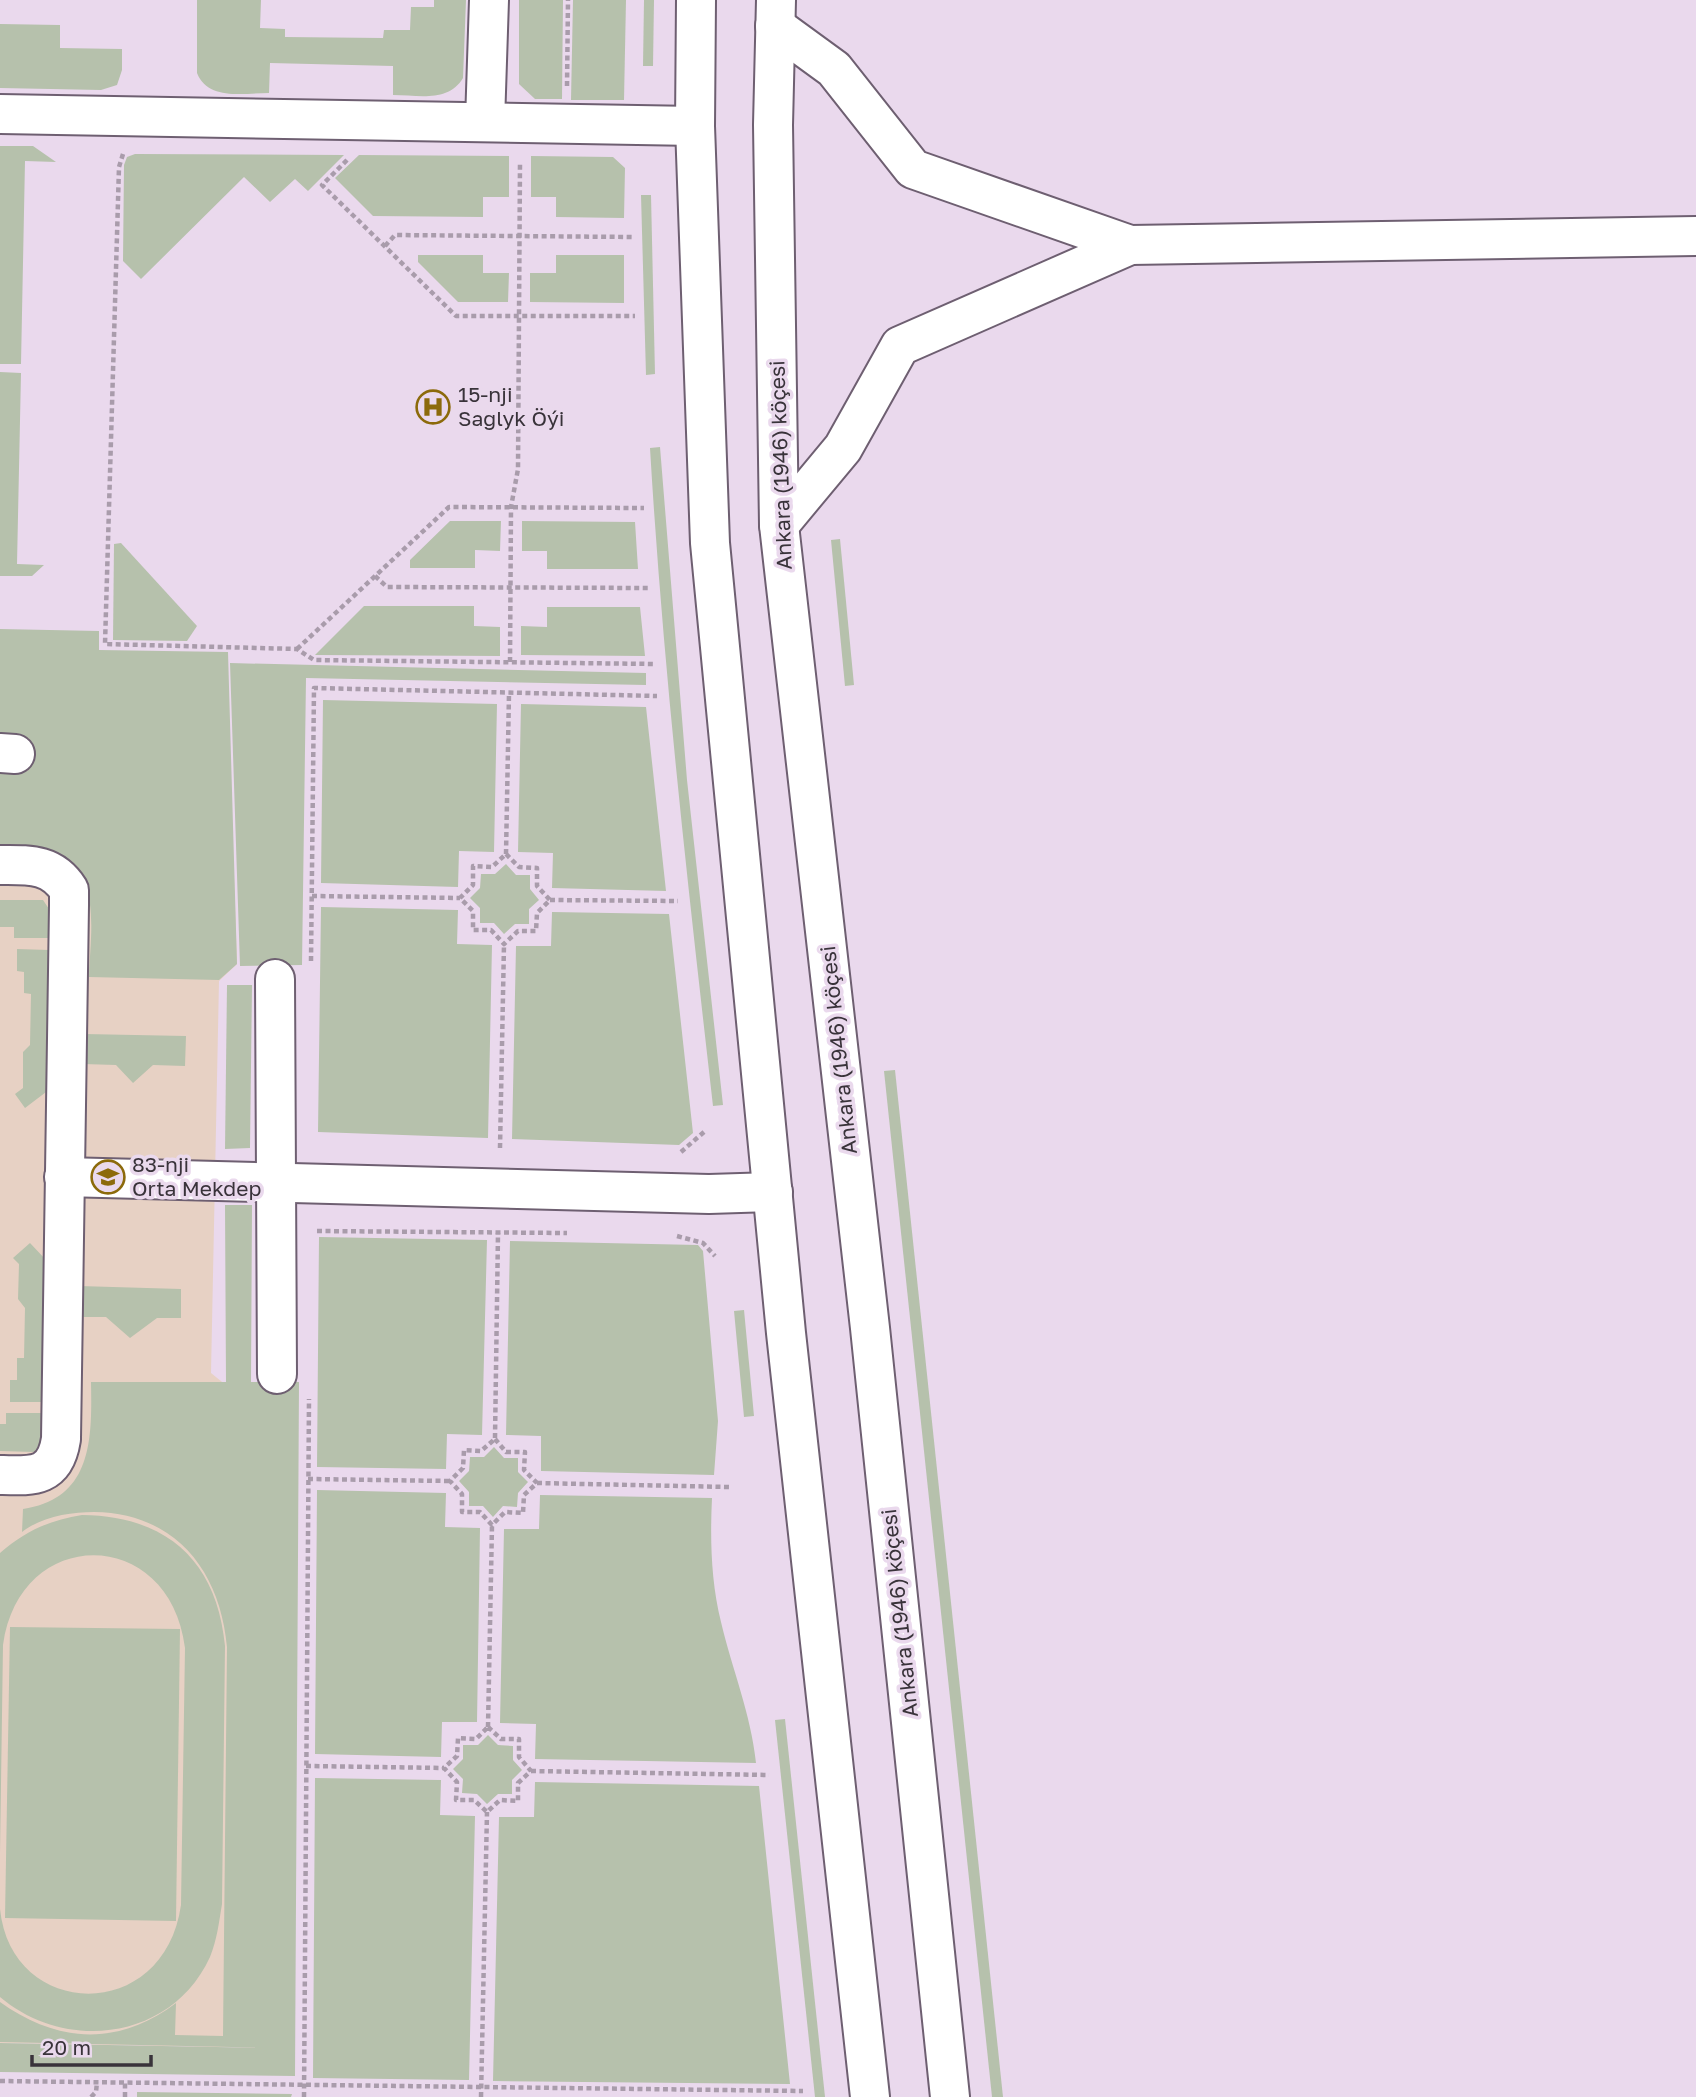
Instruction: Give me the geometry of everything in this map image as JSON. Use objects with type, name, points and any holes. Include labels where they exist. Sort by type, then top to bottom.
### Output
[{"type":"main road","points":[[485,122],[489,0]]},
{"type":"main road","points":[[696,0],[695,126],[710,543],[773,1192],[870,2097]]},
{"type":"main road","points":[[775,13],[834,69],[913,169],[1130,245],[1696,236]]},
{"type":"main road","name":"Ankara (1946) köçesi","points":[[775,13],[773,125],[779,525],[870,1328],[950,2097]]},
{"type":"main road","points":[[0,114],[695,126]]},
{"type":"main road","points":[[779,525],[843,448],[900,346],[1130,245]]},
{"type":"main road","points":[[0,865],[34,865],[50,869],[69,890],[59,1450],[50,1467],[38,1474],[0,1475]]},
{"type":"main road","points":[[275,979],[277,1374]]},
{"type":"main road","points":[[64,1177],[275,1185],[709,1194],[773,1192]]},
{"type":"path","points":[[566,99],[568,0]]},
{"type":"path","points":[[128,150],[123,154],[119,167],[106,644],[297,649],[314,660],[656,664]]},
{"type":"path","points":[[351,155],[322,185],[456,316],[635,316]]},
{"type":"path","points":[[510,662],[511,507],[518,469],[520,156]]},
{"type":"path","points":[[385,246],[396,235],[634,237]]},
{"type":"path","points":[[297,649],[449,507],[644,508]]},
{"type":"path","points":[[375,576],[387,587],[649,588]]},
{"type":"path","points":[[311,963],[314,688],[657,696]]},
{"type":"path","points":[[460,898],[473,885],[473,866],[492,867],[506,854],[509,693]]},
{"type":"path","points":[[506,854],[519,867],[537,868],[537,886],[550,900]]},
{"type":"path","points":[[312,896],[460,898],[473,911],[472,930],[491,930],[504,944],[500,1148]]},
{"type":"path","points":[[504,944],[518,931],[536,931],[537,913],[550,900],[678,901]]},
{"type":"path","points":[[678,1154],[704,1132]]},
{"type":"path","points":[[487,1147],[514,1148]]},
{"type":"path","points":[[310,1235],[312,1231],[580,1233]]},
{"type":"path","points":[[498,1233],[495,1439],[506,1452],[525,1452],[524,1470],[537,1483],[729,1487]]},
{"type":"path","points":[[674,1235],[703,1243],[715,1256]]},
{"type":"path","points":[[304,2097],[309,1398]]},
{"type":"path","points":[[450,1481],[463,1468],[464,1450],[481,1451],[495,1439]]},
{"type":"path","points":[[306,1766],[444,1768],[457,1756],[458,1738],[476,1739],[488,1727],[492,1525],[480,1512],[462,1512],[463,1494],[450,1481],[308,1479]]},
{"type":"path","points":[[492,1525],[505,1512],[523,1513],[524,1495],[537,1483]]},
{"type":"path","points":[[488,1727],[501,1739],[519,1740],[519,1757],[531,1771]]},
{"type":"path","points":[[444,1768],[457,1782],[456,1800],[474,1800],[487,1812]]},
{"type":"path","points":[[481,2097],[487,1812],[500,1800],[518,1801],[518,1783],[531,1771],[769,1775]]},
{"type":"path","points":[[0,2081],[803,2091]]},
{"type":"path","points":[[91,2097],[96,2092],[97,2082]]},
{"type":"path","points":[[125,2082],[125,2097]]},
{"type":"path","points":[[452,2097],[453,2087]]},
{"type":"path","points":[[658,2090],[658,2097]]},
{"type":"shaded area","name":"83-nji Orta Mekdep","points":[[0,667],[227,672],[237,964],[219,981],[211,1373],[253,1407],[276,2048],[0,2043]]},
{"type":"green space","points":[[197,0],[261,0],[260,28],[285,29],[285,37],[383,38],[384,30],[410,30],[411,7],[434,7],[434,0],[466,0],[463,78],[457,86],[441,94],[393,95],[393,66],[270,63],[269,93],[218,92],[202,82],[197,73]]},
{"type":"green space","points":[[519,0],[563,0],[562,99],[535,99],[519,84]]},
{"type":"green space","points":[[573,0],[626,0],[624,100],[571,100]]},
{"type":"green space","points":[[644,0],[654,0],[653,66],[643,66]]},
{"type":"green space","points":[[0,24],[60,25],[60,48],[122,49],[122,70],[117,85],[101,90],[0,88]]},
{"type":"green space","points":[[0,146],[33,146],[56,162],[25,161],[21,364],[0,364]]},
{"type":"green space","points":[[135,154],[344,155],[308,191],[295,179],[270,202],[244,177],[141,279],[123,261],[124,165],[127,157]]},
{"type":"green space","points":[[359,155],[509,156],[509,197],[483,197],[483,217],[373,216],[335,178]]},
{"type":"green space","points":[[531,156],[613,157],[625,168],[624,218],[556,217],[556,197],[531,197]]},
{"type":"green space","points":[[641,195],[651,195],[655,374],[646,375]]},
{"type":"green space","points":[[418,255],[483,255],[483,273],[509,273],[508,302],[458,302],[418,262]]},
{"type":"green space","points":[[556,255],[624,255],[624,303],[530,302],[530,273],[556,273]]},
{"type":"green space","points":[[0,372],[21,373],[17,564],[44,565],[32,576],[0,576]]},
{"type":"green space","points":[[660,447],[687,780],[723,1105],[713,1106],[662,613],[650,448]]},
{"type":"green space","points":[[450,521],[501,521],[500,551],[475,550],[475,568],[410,568],[410,560]]},
{"type":"green space","points":[[522,521],[635,522],[638,569],[547,569],[547,551],[522,551]]},
{"type":"green space","points":[[840,539],[854,685],[845,686],[831,540]]},
{"type":"green space","points":[[121,543],[197,626],[187,641],[113,640],[114,544]]},
{"type":"green space","points":[[364,606],[474,606],[474,626],[500,627],[500,656],[315,655]]},
{"type":"green space","points":[[547,607],[640,607],[645,656],[521,655],[521,626],[547,627]]},
{"type":"green space","points":[[0,629],[99,631],[99,650],[228,652],[237,964],[219,980],[89,977],[90,906],[87,889],[80,874],[70,861],[54,851],[34,846],[0,845],[0,771],[28,771],[29,738],[0,737]]},
{"type":"green space","points":[[230,663],[646,673],[646,685],[306,678],[302,965],[240,966]]},
{"type":"green space","points":[[323,700],[497,704],[494,852],[459,851],[458,887],[321,883]]},
{"type":"green space","points":[[521,704],[646,707],[666,891],[552,888],[553,853],[518,852]]},
{"type":"green space","points":[[506,864],[516,875],[530,875],[530,889],[539,900],[529,909],[529,924],[515,924],[504,934],[494,923],[480,923],[480,908],[470,898],[480,888],[481,874],[495,874]]},
{"type":"green space","points":[[0,900],[43,900],[49,909],[49,938],[14,938],[14,927],[0,927]]},
{"type":"green space","points":[[321,907],[458,910],[457,944],[492,945],[488,1138],[318,1132]]},
{"type":"green space","points":[[552,912],[669,914],[693,1133],[679,1145],[512,1139],[516,946],[551,946]]},
{"type":"green space","points":[[17,949],[49,950],[52,957],[50,1089],[25,1108],[15,1094],[23,1088],[23,1052],[30,1045],[31,994],[24,993],[24,972],[17,971]]},
{"type":"green space","points":[[227,985],[252,985],[250,1148],[225,1149]]},
{"type":"green space","points":[[84,1034],[186,1036],[185,1066],[153,1065],[133,1083],[116,1065],[83,1064]]},
{"type":"green space","points":[[895,1070],[1003,2097],[992,2097],[884,1071]]},
{"type":"green space","points":[[225,1205],[252,1205],[251,1382],[299,1382],[295,2076],[0,2072],[0,2043],[276,2048],[0,2042],[0,2002],[43,2026],[88,2034],[110,2033],[132,2027],[176,2003],[175,2035],[223,2036],[227,1647],[223,1619],[215,1594],[188,1551],[170,1535],[148,1523],[123,1515],[85,1512],[47,1519],[22,1532],[23,1509],[46,1503],[63,1493],[76,1479],[84,1463],[91,1424],[91,1382],[226,1382]]},
{"type":"green space","points":[[319,1237],[487,1240],[482,1435],[447,1434],[446,1469],[317,1467]]},
{"type":"green space","points":[[510,1241],[698,1245],[703,1251],[718,1421],[714,1475],[541,1471],[541,1436],[506,1435]]},
{"type":"green space","points":[[30,1243],[46,1260],[44,1395],[41,1402],[10,1402],[10,1380],[17,1380],[17,1358],[24,1358],[25,1308],[18,1299],[19,1264],[13,1258]]},
{"type":"green space","points":[[79,1286],[181,1289],[181,1318],[157,1318],[130,1338],[106,1317],[79,1317]]},
{"type":"green space","points":[[744,1310],[754,1416],[744,1417],[734,1311]]},
{"type":"green space","points":[[6,1413],[41,1413],[41,1443],[34,1452],[0,1451],[0,1424],[6,1424]]},
{"type":"green space","points":[[494,1447],[504,1458],[518,1458],[518,1472],[528,1482],[518,1493],[517,1507],[503,1506],[493,1517],[483,1506],[469,1506],[469,1492],[459,1481],[469,1471],[470,1457],[484,1457]]},
{"type":"green space","points":[[317,1490],[446,1493],[445,1527],[480,1528],[477,1722],[442,1722],[441,1757],[315,1754]]},
{"type":"green space","points":[[540,1495],[712,1498],[711,1545],[715,1592],[725,1640],[750,1727],[756,1763],[535,1759],[536,1724],[500,1723],[504,1529],[539,1529]]},
{"type":"green space","points":[[82,1515],[112,1517],[139,1524],[162,1534],[182,1549],[199,1567],[211,1590],[220,1616],[225,1646],[222,1904],[210,1957],[193,1985],[170,2006],[144,2021],[116,2029],[85,2031],[55,2026],[26,2015],[0,1997],[0,1909],[10,1946],[31,1972],[58,1988],[88,1994],[119,1988],[147,1972],[169,1944],[181,1905],[185,1648],[174,1608],[153,1579],[125,1562],[95,1555],[64,1561],[36,1577],[15,1605],[3,1645],[0,1853],[0,1553],[38,1528]]},
{"type":"green space","points":[[10,1627],[180,1629],[176,1921],[5,1918]]},
{"type":"green space","points":[[785,1719],[825,2097],[815,2097],[775,1720]]},
{"type":"green space","points":[[488,1735],[498,1745],[513,1746],[513,1760],[522,1770],[512,1780],[512,1794],[498,1794],[487,1804],[477,1794],[462,1793],[463,1779],[453,1769],[463,1759],[463,1745],[478,1745]]},
{"type":"green space","points":[[315,1778],[441,1780],[440,1815],[475,1816],[469,2080],[313,2078]]},
{"type":"green space","points":[[535,1782],[759,1786],[790,2084],[493,2081],[499,1817],[534,1817]]},
{"type":"green space","points":[[137,2092],[292,2094],[291,2097],[137,2097]]},
{"type":"place","name":"15-nji Saglyk Öýi","points":[[433,407]]},
{"type":"place","name":"83-nji Orta Mekdep","points":[[108,1177]]}]
